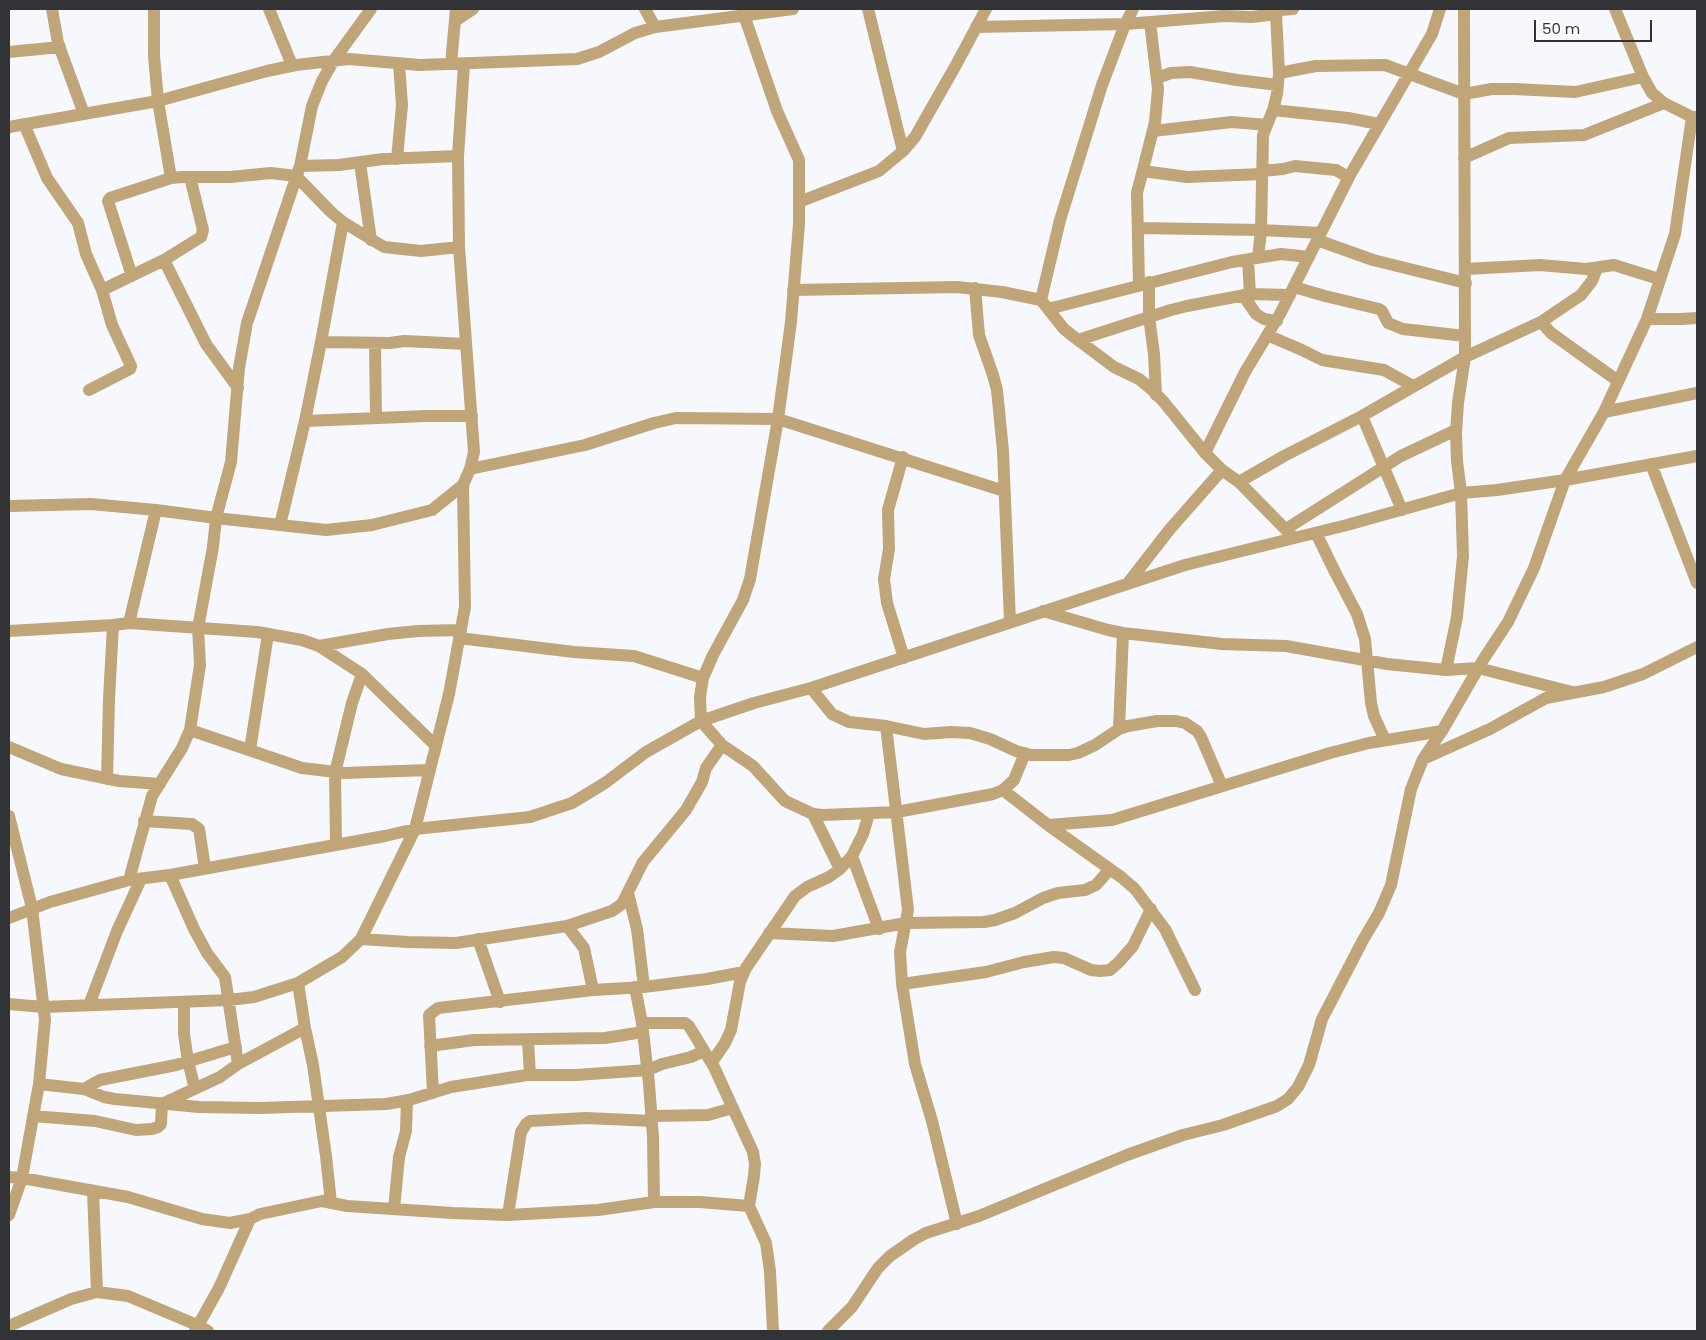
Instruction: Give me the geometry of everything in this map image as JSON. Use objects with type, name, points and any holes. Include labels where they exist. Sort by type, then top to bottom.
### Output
[{"type":"street","points":[[52,9],[60,46],[84,114]]},
{"type":"street","points":[[154,9],[154,56],[158,101],[171,178]]},
{"type":"street","points":[[269,9],[292,65]]},
{"type":"street","points":[[89,1005],[135,879],[144,821],[152,796],[182,748],[190,730],[200,665],[198,628],[216,518],[232,462],[239,368],[247,323],[298,171],[312,106],[322,81],[334,60],[371,9]]},
{"type":"street","points":[[9,1004],[43,1007],[229,1000],[254,998],[298,983],[342,957],[361,939],[415,829],[449,694],[465,607],[463,485],[470,470],[474,452],[459,247],[456,15],[472,9]]},
{"type":"street","points":[[645,9],[655,26]]},
{"type":"street","points":[[9,127],[158,101],[292,65],[349,58],[399,64],[458,64],[577,59],[598,52],[635,33],[655,26],[744,12],[793,9]]},
{"type":"street","points":[[868,9],[903,151]]},
{"type":"street","points":[[800,202],[879,171],[903,151],[915,137],[986,9]]},
{"type":"street","points":[[1044,305],[1063,211],[1102,85],[1133,9]]},
{"type":"street","points":[[1205,453],[1245,372],[1292,291],[1348,177],[1432,34],[1440,9]]},
{"type":"street","points":[[1446,670],[1457,617],[1463,556],[1456,430],[1465,357],[1464,9]]},
{"type":"street","points":[[828,1331],[852,1308],[878,1268],[890,1256],[926,1233],[979,1216],[1127,1154],[1183,1135],[1223,1125],[1277,1106],[1288,1099],[1304,1078],[1322,1019],[1362,940],[1379,913],[1391,885],[1412,789],[1423,759],[1508,622],[1534,568],[1565,480],[1604,412],[1647,319],[1675,234],[1695,117],[1664,103],[1652,93],[1643,77],[1615,9]]},
{"type":"street","points":[[976,27],[1126,24],[1224,16],[1252,17],[1283,10],[1274,110],[1263,135],[1261,230],[1253,259],[1247,295],[1256,314],[1264,319],[1276,321]]},
{"type":"street","points":[[744,12],[777,111],[799,160],[800,202],[791,322],[778,419],[750,579],[743,600],[713,655],[704,678],[700,697],[701,721],[722,745],[753,766],[785,801],[813,814],[897,812],[993,794],[1003,790],[1014,780],[1025,754]]},
{"type":"street","points":[[1150,22],[1158,89],[1157,107],[1137,199],[1144,283],[1154,354],[1156,394]]},
{"type":"street","points":[[9,52],[60,46]]},
{"type":"street","points":[[397,159],[402,104],[399,64]]},
{"type":"street","points":[[1157,78],[1178,72],[1190,72],[1237,80],[1278,79],[1316,66],[1369,64],[1385,65],[1464,94],[1514,89],[1575,92],[1643,77]]},
{"type":"street","points":[[1464,158],[1509,138],[1584,135],[1664,103]]},
{"type":"street","points":[[1274,110],[1348,118],[1379,124]]},
{"type":"street","points":[[1153,131],[1232,122],[1267,125]]},
{"type":"street","points":[[24,124],[48,178],[78,223],[86,254],[102,290],[112,325],[131,366],[130,369],[89,390]]},
{"type":"street","points":[[132,276],[108,201],[110,198],[171,178],[230,177],[298,171],[360,162],[458,156]]},
{"type":"street","points":[[360,162],[371,240]]},
{"type":"street","points":[[1143,171],[1187,177],[1262,172],[1295,166],[1336,170],[1348,177]]},
{"type":"street","points":[[298,171],[331,212],[343,222],[384,247],[421,251],[459,247]]},
{"type":"street","points":[[102,290],[164,260],[201,238],[203,230],[190,177]]},
{"type":"street","points":[[280,525],[305,421],[343,222]]},
{"type":"street","points":[[1138,228],[1261,230],[1319,237],[1373,260],[1466,283]]},
{"type":"street","points":[[793,290],[975,288],[1002,292],[1044,305],[1088,299],[1144,283],[1232,262],[1281,254],[1308,257]]},
{"type":"street","points":[[164,260],[206,344],[238,388]]},
{"type":"street","points":[[1466,269],[1540,265],[1586,270],[1614,265],[1660,279]]},
{"type":"street","points":[[1239,482],[1284,456],[1362,416],[1465,357],[1541,322],[1581,295],[1592,281],[1597,268]]},
{"type":"street","points":[[975,288],[979,335],[997,390],[1003,451],[1010,622]]},
{"type":"street","points":[[1078,340],[1179,308],[1247,295],[1292,291],[1325,296],[1379,309],[1388,323],[1403,329],[1465,336]]},
{"type":"street","points":[[1044,305],[1064,329],[1114,367],[1139,379],[1156,394],[1205,453],[1222,470],[1239,482],[1290,533]]},
{"type":"street","points":[[1647,319],[1697,318]]},
{"type":"street","points":[[1541,322],[1551,333],[1618,381]]},
{"type":"street","points":[[1267,335],[1322,360],[1379,369],[1414,386]]},
{"type":"street","points":[[321,342],[375,343],[404,341],[466,344]]},
{"type":"street","points":[[375,343],[376,418]]},
{"type":"street","points":[[1604,412],[1697,392]]},
{"type":"street","points":[[305,421],[472,416]]},
{"type":"street","points":[[1362,416],[1402,510]]},
{"type":"street","points":[[470,470],[585,445],[676,418],[778,419],[903,457],[1004,491]]},
{"type":"street","points":[[1290,533],[1384,467],[1402,456],[1456,430]]},
{"type":"street","points":[[9,918],[32,908],[135,879],[170,875],[415,829],[530,817],[572,803],[605,783],[646,752],[701,721],[754,702],[811,688],[1185,565],[1290,533],[1316,533],[1461,493],[1498,490],[1565,480],[1697,456]]},
{"type":"street","points":[[903,457],[888,510],[889,549],[884,579],[887,603],[904,658]]},
{"type":"street","points":[[1650,464],[1697,583]]},
{"type":"street","points":[[1128,583],[1170,529],[1222,470]]},
{"type":"street","points":[[9,506],[91,504],[326,530],[372,525],[432,510],[463,485]]},
{"type":"street","points":[[129,623],[156,510]]},
{"type":"street","points":[[1316,533],[1358,614],[1365,639],[1371,703],[1374,716],[1385,740]]},
{"type":"street","points":[[1043,612],[1108,630],[1123,632],[1222,644],[1286,646],[1368,661],[1446,670],[1478,668],[1572,692]]},
{"type":"street","points":[[9,631],[129,623],[268,634],[302,640],[318,646],[362,674],[435,745]]},
{"type":"street","points":[[107,779],[113,625]]},
{"type":"street","points":[[318,646],[418,631],[460,634],[574,652],[640,657],[704,678]]},
{"type":"street","points":[[1119,729],[1123,632]]},
{"type":"street","points":[[250,750],[268,634]]},
{"type":"street","points":[[1423,759],[1490,728],[1546,698],[1604,687],[1643,674],[1697,647]]},
{"type":"street","points":[[336,845],[335,773],[352,703],[362,674]]},
{"type":"street","points":[[811,688],[832,714],[849,722],[886,726],[924,734],[952,732],[970,734],[990,739],[1025,754],[1069,755],[1095,745],[1119,729],[1128,726],[1157,721],[1176,721],[1191,726],[1200,737],[1222,786]]},
{"type":"street","points":[[886,726],[907,893],[908,910],[900,952],[902,984],[915,1064],[932,1121],[957,1224]]},
{"type":"street","points":[[190,730],[302,768],[335,773],[429,770]]},
{"type":"street","points":[[1048,825],[1112,820],[1330,753],[1385,740],[1442,731]]},
{"type":"street","points":[[361,939],[456,943],[567,926],[612,911],[622,904],[643,862],[686,810],[702,782],[706,768],[722,745]]},
{"type":"street","points":[[9,747],[61,769],[119,781],[160,784]]},
{"type":"street","points":[[1003,790],[1135,889],[1165,929],[1195,990]]},
{"type":"street","points":[[813,814],[840,869]]},
{"type":"street","points":[[712,1062],[731,1030],[740,982],[744,972],[795,896],[807,887],[829,877],[840,869],[852,856],[863,834],[869,814]]},
{"type":"street","points":[[144,821],[192,824],[199,829],[205,868]]},
{"type":"street","points":[[9,822],[32,908],[45,1020],[45,1038],[39,1084],[22,1178],[9,1215]]},
{"type":"street","points":[[852,856],[878,929]]},
{"type":"street","points":[[769,933],[833,936],[906,923],[984,922],[995,920],[1016,913],[1058,893],[1085,890],[1096,885],[1110,869]]},
{"type":"street","points":[[170,875],[194,929],[207,953],[225,977],[238,1064]]},
{"type":"street","points":[[628,893],[637,929],[643,1028],[652,1119],[654,1202]]},
{"type":"street","points":[[902,984],[986,972],[1024,962],[1054,957],[1064,958],[1091,970],[1110,970],[1133,946],[1151,909]]},
{"type":"street","points":[[567,926],[584,948],[593,990]]},
{"type":"street","points":[[478,940],[500,1002]]},
{"type":"street","points":[[433,1093],[429,1015],[438,1008],[593,990],[640,987],[707,979],[744,972]]},
{"type":"street","points":[[298,983],[313,1065],[331,1203]]},
{"type":"street","points":[[184,1002],[184,1034],[195,1089]]},
{"type":"street","points":[[430,1046],[474,1040],[605,1038],[643,1028],[687,1024],[712,1062],[753,1152],[754,1176],[748,1206],[766,1243],[770,1270],[773,1331]]},
{"type":"street","points":[[162,1104],[220,1077],[238,1064],[305,1028]]},
{"type":"street","points":[[528,1040],[530,1076]]},
{"type":"street","points":[[84,1089],[100,1080],[176,1065],[236,1047]]},
{"type":"street","points":[[39,1084],[84,1089],[115,1099],[199,1108],[386,1104],[476,1082],[530,1076],[648,1070],[662,1064],[686,1059],[704,1051]]},
{"type":"street","points":[[394,1209],[399,1157],[406,1131],[407,1100]]},
{"type":"street","points":[[33,1116],[95,1121],[136,1130],[152,1129],[158,1128],[161,1124],[162,1104]]},
{"type":"street","points":[[508,1215],[521,1132],[530,1121],[586,1118],[652,1119],[708,1115],[733,1108]]},
{"type":"street","points":[[9,1177],[128,1198],[202,1218],[230,1223],[250,1219],[260,1214],[322,1201],[348,1206],[508,1215],[598,1210],[654,1202],[700,1202],[748,1206]]},
{"type":"street","points":[[93,1191],[97,1292]]},
{"type":"street","points":[[9,1326],[71,1299],[97,1292],[128,1296],[200,1329],[250,1219]]}]
